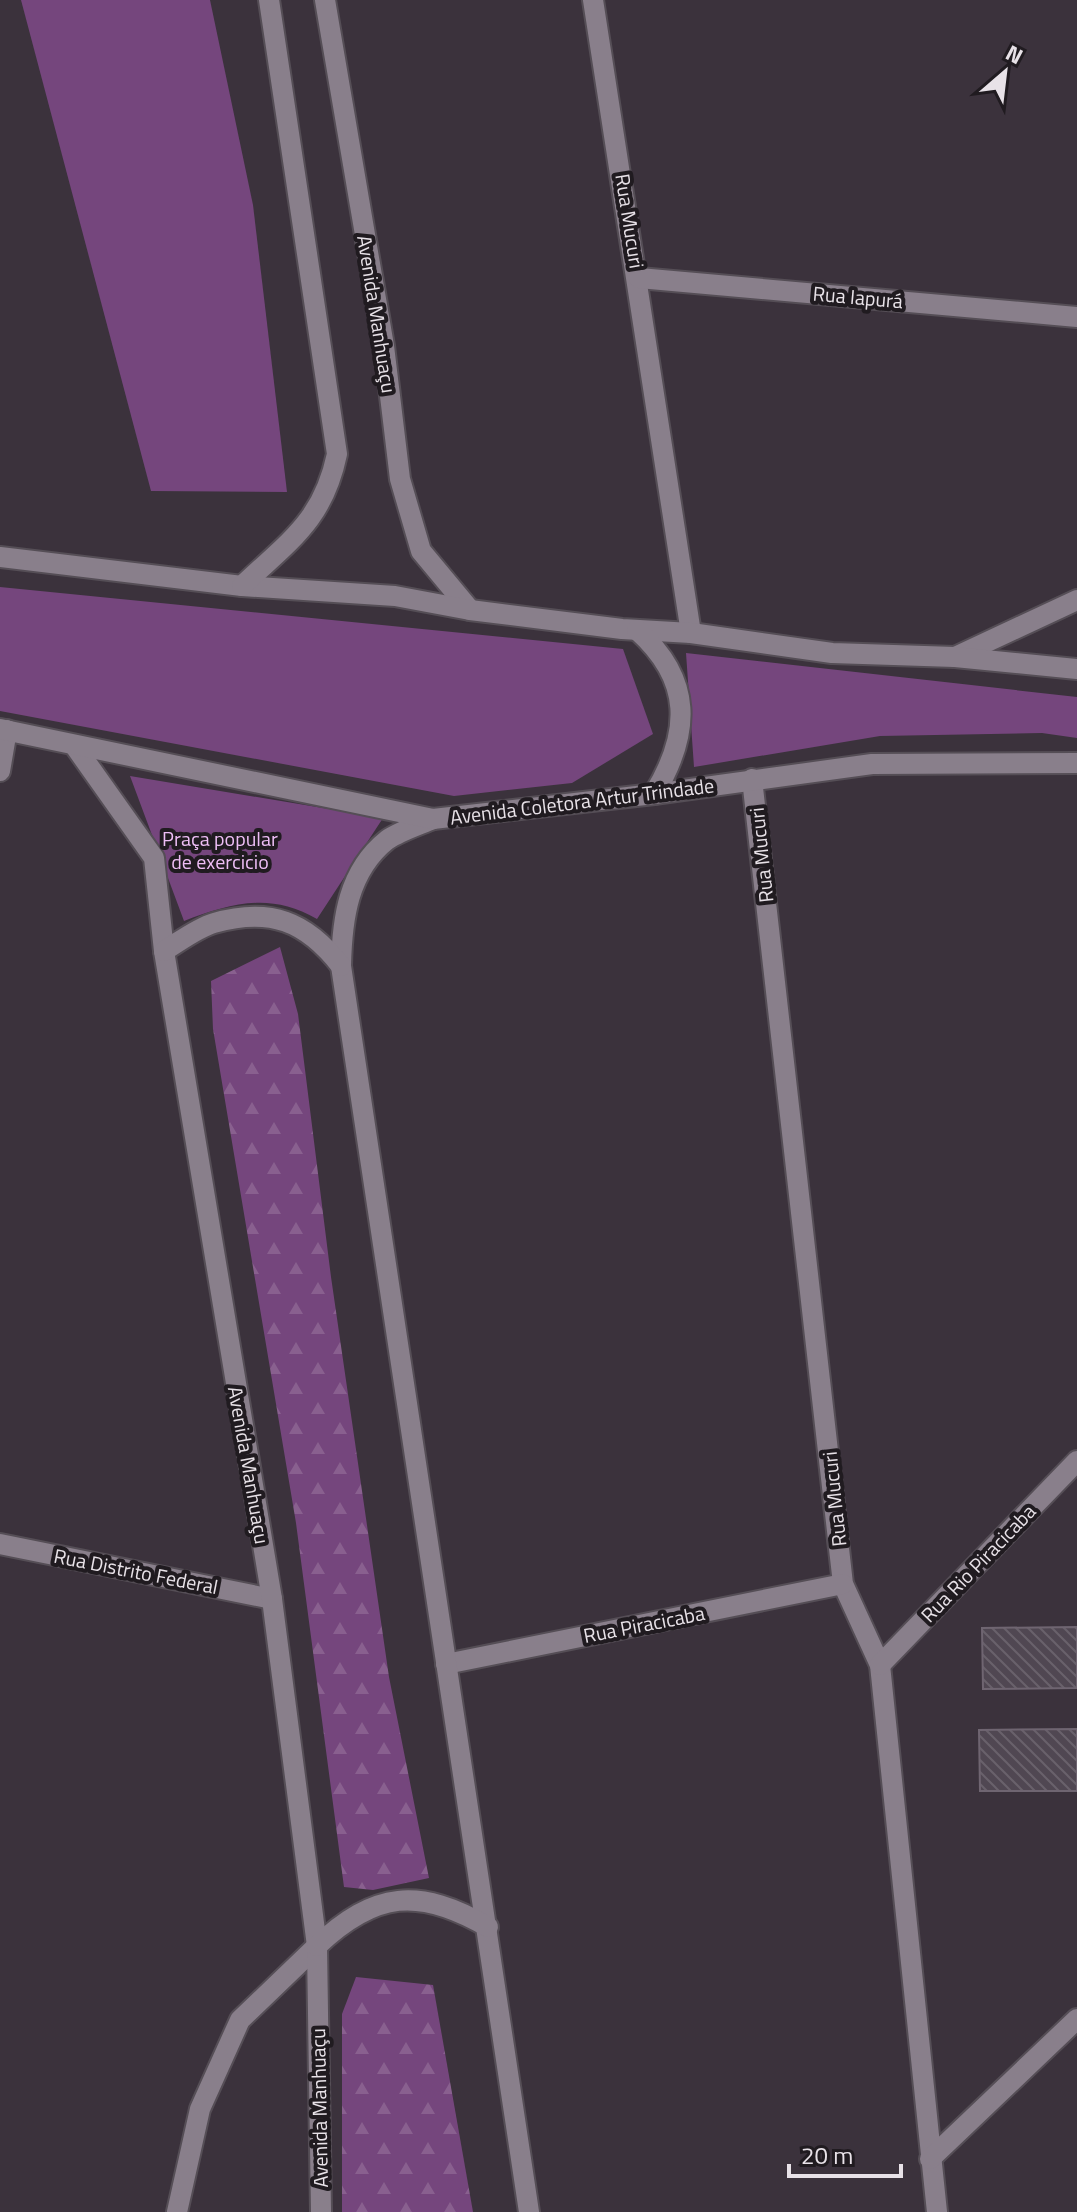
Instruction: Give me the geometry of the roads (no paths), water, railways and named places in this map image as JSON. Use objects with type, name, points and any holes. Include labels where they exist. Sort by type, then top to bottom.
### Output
[{"type":"street","points":[[242,586],[311,521],[330,487],[337,454],[269,0]]},
{"type":"street","name":"Avenida Manhuaçu","points":[[325,0],[384,346],[400,479],[421,551],[470,610]]},
{"type":"street","name":"Rua Mucuri","points":[[593,0],[639,278],[691,633]]},
{"type":"street","name":"Rua Iapurá","points":[[639,278],[1077,317]]},
{"type":"street","points":[[0,557],[242,586],[395,596],[470,610],[637,630],[691,633],[832,653],[955,657],[1077,669]]},
{"type":"street","points":[[955,657],[1077,600]]},
{"type":"street","points":[[637,630],[656,647],[674,674],[680,715],[670,767],[654,794]]},
{"type":"street","points":[[0,771],[4,729]]},
{"type":"street","name":"Avenida Coletora Artur Trindade","points":[[4,729],[433,819],[654,794],[872,764],[1077,763]]},
{"type":"street","name":"Avenida Manhuaçu","points":[[74,745],[154,858],[164,951],[272,1599],[317,1946],[321,2212]]},
{"type":"street","name":"Rua Mucuri","points":[[752,779],[843,1584],[880,1665],[937,2212]]},
{"type":"street","points":[[433,819],[388,839],[363,866],[348,898],[342,931],[341,966],[529,2212]]},
{"type":"street","points":[[164,951],[213,923],[280,916],[322,942],[341,966]]},
{"type":"street","name":"Rua Rio Piracicaba","points":[[880,1665],[1077,1461]]},
{"type":"street","name":"Rua Distrito Federal","points":[[0,1544],[272,1599]]},
{"type":"street","name":"Rua Piracicaba","points":[[446,1664],[843,1584]]},
{"type":"street","points":[[177,2212],[200,2109],[240,2020],[345,1920],[379,1904],[417,1899],[455,1907],[488,1927]]},
{"type":"street","points":[[930,2159],[1077,2019]]},
{"type":"park label","name":"Praça popular de exercicio","points":[[220,850]]}]
